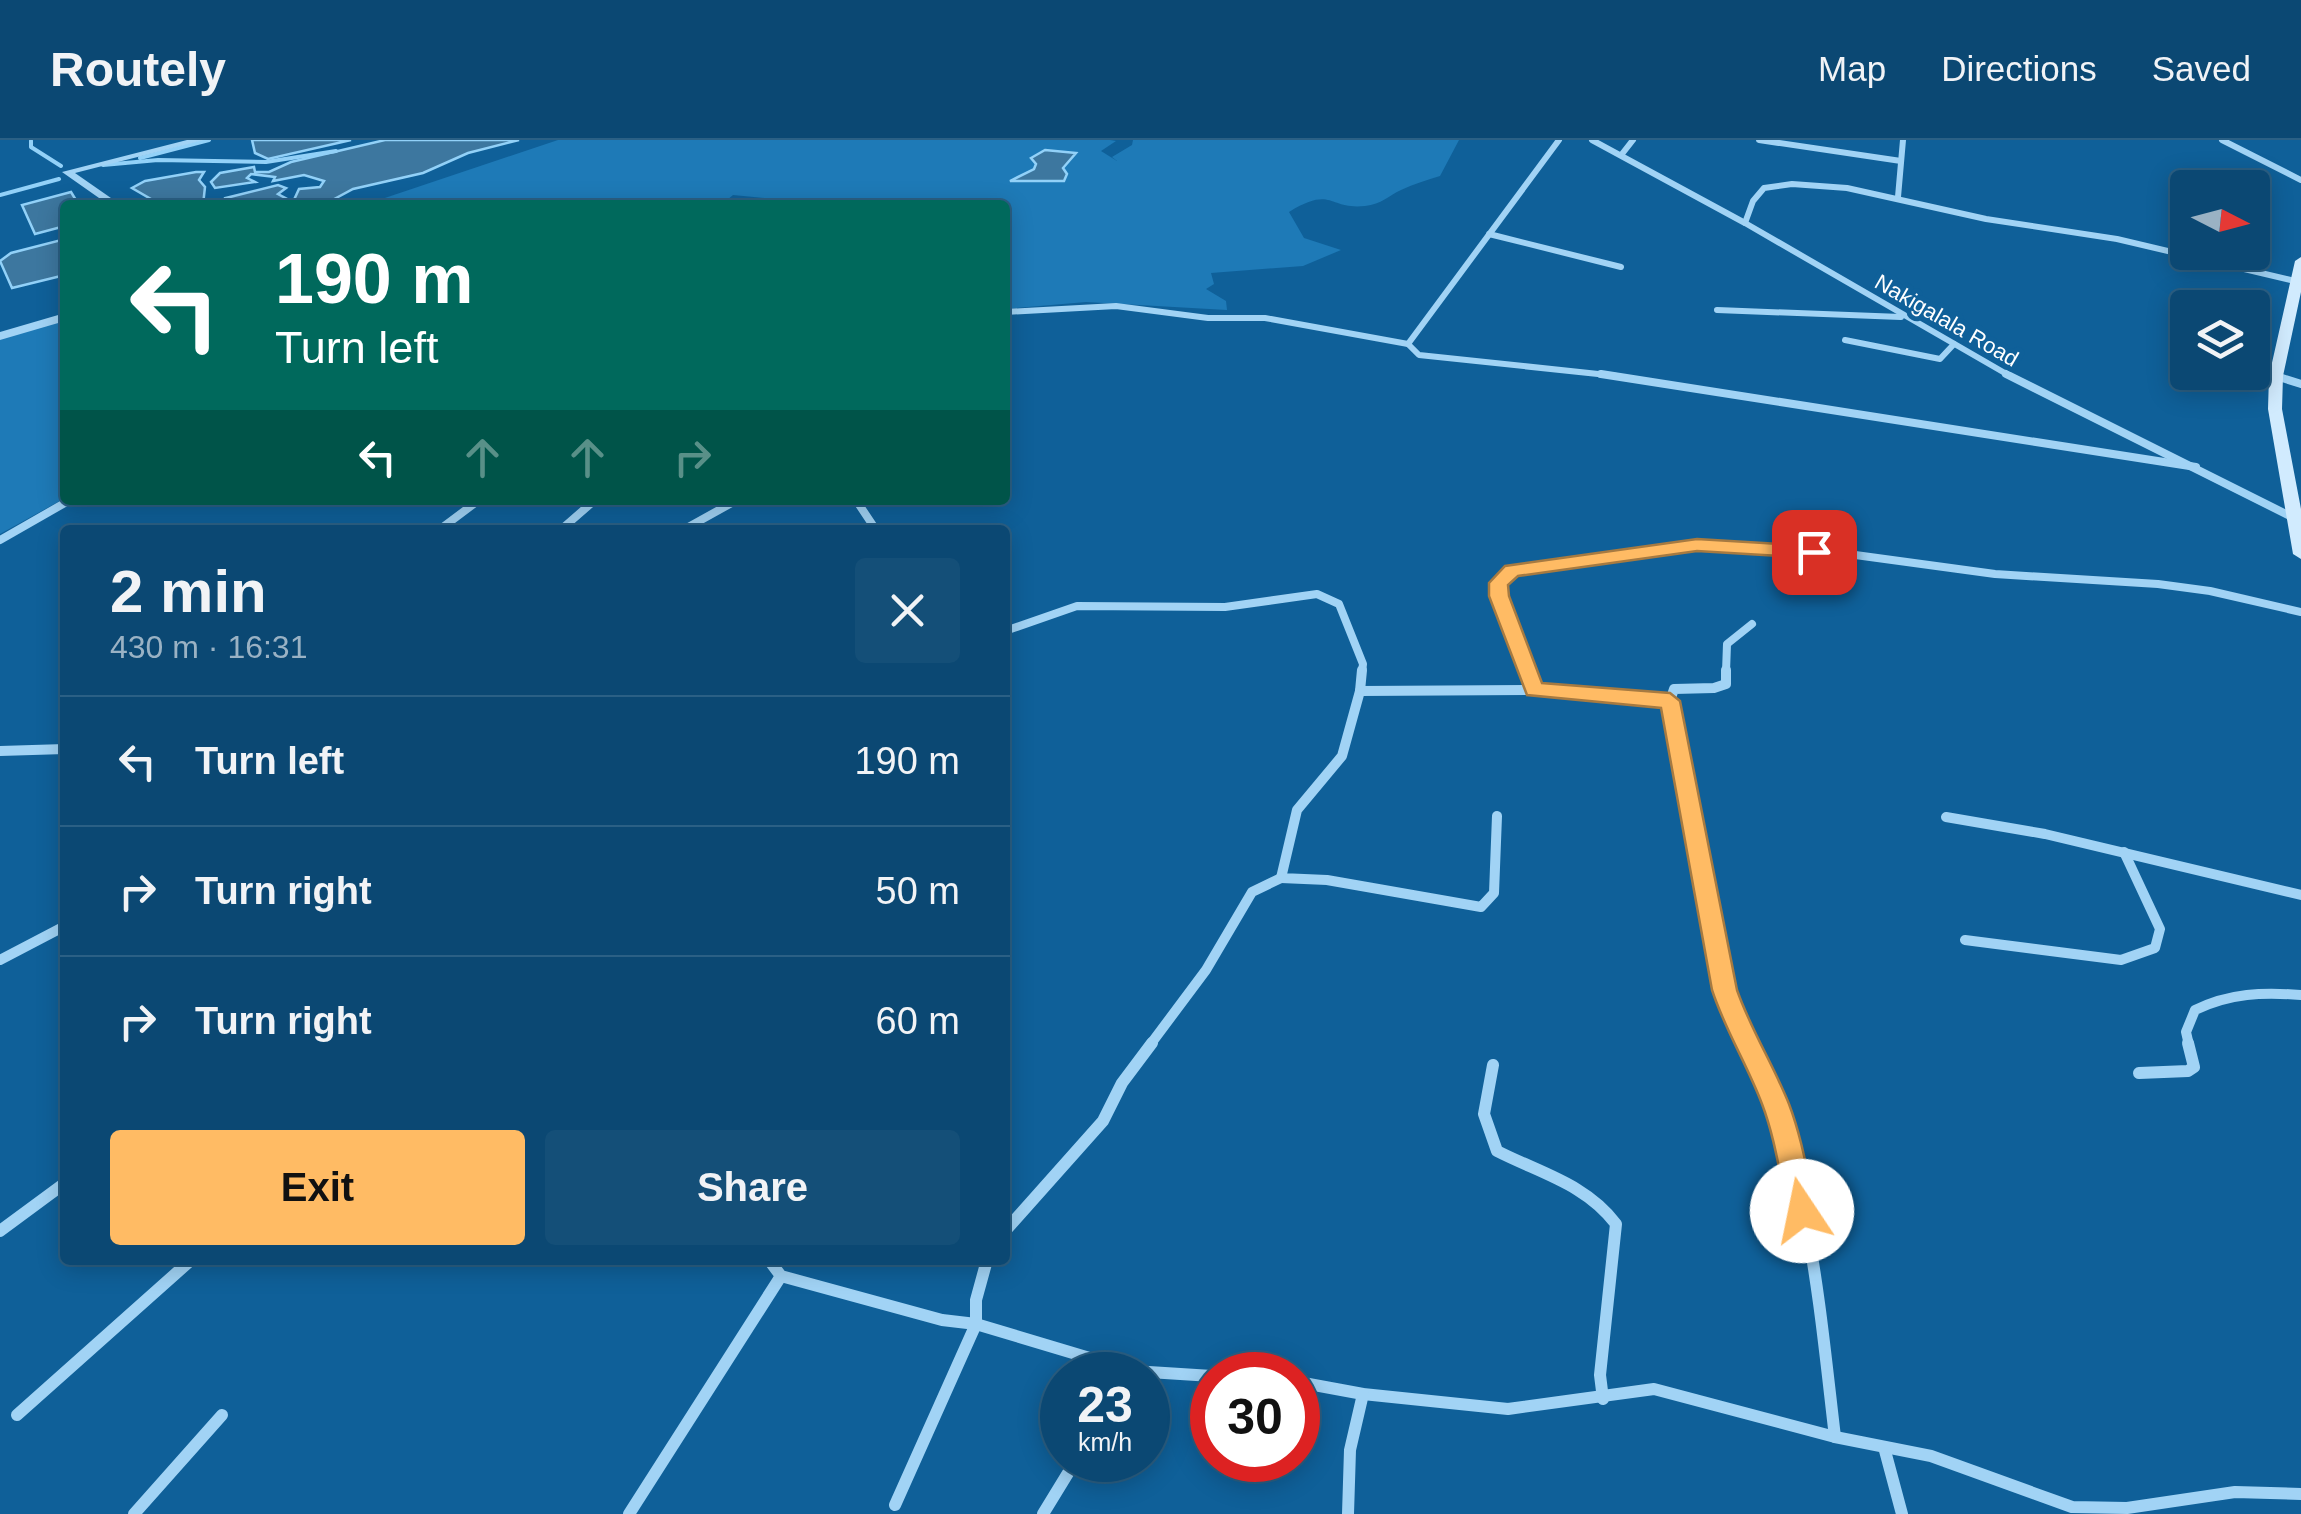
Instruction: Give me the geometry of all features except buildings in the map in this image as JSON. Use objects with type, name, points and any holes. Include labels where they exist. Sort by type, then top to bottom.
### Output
[{"type":"main road","points":[[2301,261],[2276,376],[2275,409],[2301,554]]},
{"type":"street","points":[[109,200],[67,172],[198,140]]},
{"type":"street","points":[[1408,344],[1558,140]]},
{"type":"street","name":"Nakigalala Road","points":[[1592,140],[2065,406],[2292,517]]},
{"type":"street","points":[[1622,154],[1633,140]]},
{"type":"street","points":[[1759,140],[1901,161]]},
{"type":"street","points":[[1898,197],[1903,140]]},
{"type":"street","points":[[2222,140],[2301,180]]},
{"type":"street","points":[[1745,223],[1755,196],[1768,186],[1794,185],[1898,197],[1998,222],[2094,234],[2227,262],[2298,282]]},
{"type":"street","points":[[1489,234],[1621,267]]},
{"type":"street","points":[[1010,312],[1116,306],[1208,318],[1264,318],[1408,344],[1419,355],[1557,367],[2196,467]]},
{"type":"street","points":[[1716,310],[1907,317]]},
{"type":"street","points":[[0,336],[60,318]]},
{"type":"street","points":[[1845,340],[1940,359],[1954,344]]},
{"type":"street","points":[[2276,376],[2301,384]]},
{"type":"street","points":[[0,540],[61,505]]},
{"type":"street","points":[[446,525],[472,505]]},
{"type":"street","points":[[566,525],[589,505]]},
{"type":"street","points":[[691,525],[728,505]]},
{"type":"street","points":[[1535,690],[1499,596],[1498,583],[1512,570],[1644,550],[1697,545],[1848,554],[1995,574],[2158,584],[2226,594],[2301,612]]},
{"type":"street","points":[[1010,630],[1078,606],[1225,607],[1317,594],[1339,604],[1363,664],[1360,691],[1342,756],[1297,810],[1281,878]]},
{"type":"street","points":[[1752,624],[1727,644],[1726,684],[1715,689],[1682,687],[1674,690],[1670,701],[1724,990],[1738,1031],[1756,1055],[1778,1110],[1797,1178],[1834,1437]]},
{"type":"street","points":[[1360,691],[1535,690],[1670,701]]},
{"type":"street","points":[[0,750],[60,749]]},
{"type":"street","points":[[1010,1226],[1095,1132],[1145,1048],[1206,970],[1252,892],[1281,878],[1327,880],[1481,907],[1494,893],[1496,816]]},
{"type":"street","points":[[1946,817],[2124,852],[2301,895]]},
{"type":"street","points":[[1965,940],[2121,960],[2155,948],[2160,929],[2124,852]]},
{"type":"street","points":[[0,960],[60,929]]},
{"type":"street","points":[[2140,1072],[2188,1071],[2194,1067],[2186,1032],[2195,1010],[2214,1000],[2252,992],[2301,995]]},
{"type":"street","points":[[1493,1065],[1484,1114],[1497,1151],[1586,1189],[1605,1205],[1616,1224],[1602,1341],[1603,1399]]},
{"type":"street","points":[[0,1231],[60,1187]]},
{"type":"street","points":[[17,1415],[185,1265]]},
{"type":"street","points":[[773,1265],[781,1276],[942,1320],[976,1324],[1065,1352]]},
{"type":"street","points":[[895,1506],[976,1324],[976,1300],[986,1265]]},
{"type":"street","points":[[629,1514],[781,1276]]},
{"type":"street","points":[[1320,1386],[1508,1409],[1654,1389],[1834,1437],[1931,1456],[2072,1507],[2127,1508],[2235,1492],[2301,1494]]},
{"type":"street","points":[[1348,1514],[1350,1450],[1362,1394]]},
{"type":"street","points":[[134,1514],[222,1415]]},
{"type":"street","points":[[1884,1447],[1902,1514]]},
{"type":"street","points":[[1043,1514],[1063,1482]]},
{"type":"shaded area","points":[[252,140],[351,140],[268,159],[255,153]]},
{"type":"shaded area","points":[[385,140],[519,140],[468,153],[423,173],[353,189],[332,200],[294,200],[299,189],[320,187],[324,181],[304,175],[273,181],[275,177],[251,174],[247,178],[255,182],[215,188],[211,182],[220,173],[254,167],[255,172],[269,172],[291,162]]},
{"type":"shaded area","points":[[558,140],[1110,140],[1116,141],[1101,151],[1117,161],[1112,157],[1132,145],[1133,140],[1459,140],[1440,176],[1380,202],[1353,206],[1323,199],[1289,212],[1304,238],[1341,250],[1303,266],[1211,273],[1214,284],[1206,289],[1226,301],[1227,310],[1086,302],[1010,309],[1010,200],[773,200],[733,195],[727,200],[379,200]]},
{"type":"shaded area","points":[[1045,150],[1076,153],[1063,168],[1067,174],[1064,181],[1010,181],[1034,169],[1036,164],[1031,158]]},
{"type":"shaded area","points":[[204,172],[199,180],[205,187],[204,200],[151,199],[132,188],[145,181]]},
{"type":"shaded area","points":[[278,185],[286,188],[278,194],[289,200],[226,198]]},
{"type":"shaded area","points":[[71,192],[76,200],[60,200],[60,227],[35,234],[22,205]]},
{"type":"shaded area","points":[[60,240],[60,276],[12,288],[0,261],[11,253]]},
{"type":"shaded area","points":[[60,321],[60,501],[0,534],[0,339]]},
{"type":"waterway","points":[[140,158],[209,140]]},
{"type":"waterway","points":[[31,141],[31,147],[61,166]]},
{"type":"waterway","points":[[103,165],[158,160],[266,162],[336,151]]},
{"type":"waterway","points":[[0,195],[59,179]]},
{"type":"route","points":[[1802,1211],[1778,1110],[1756,1055],[1738,1031],[1724,990],[1670,701],[1535,690],[1499,596],[1498,583],[1512,570],[1644,550],[1697,545],[1814,552]]}]
